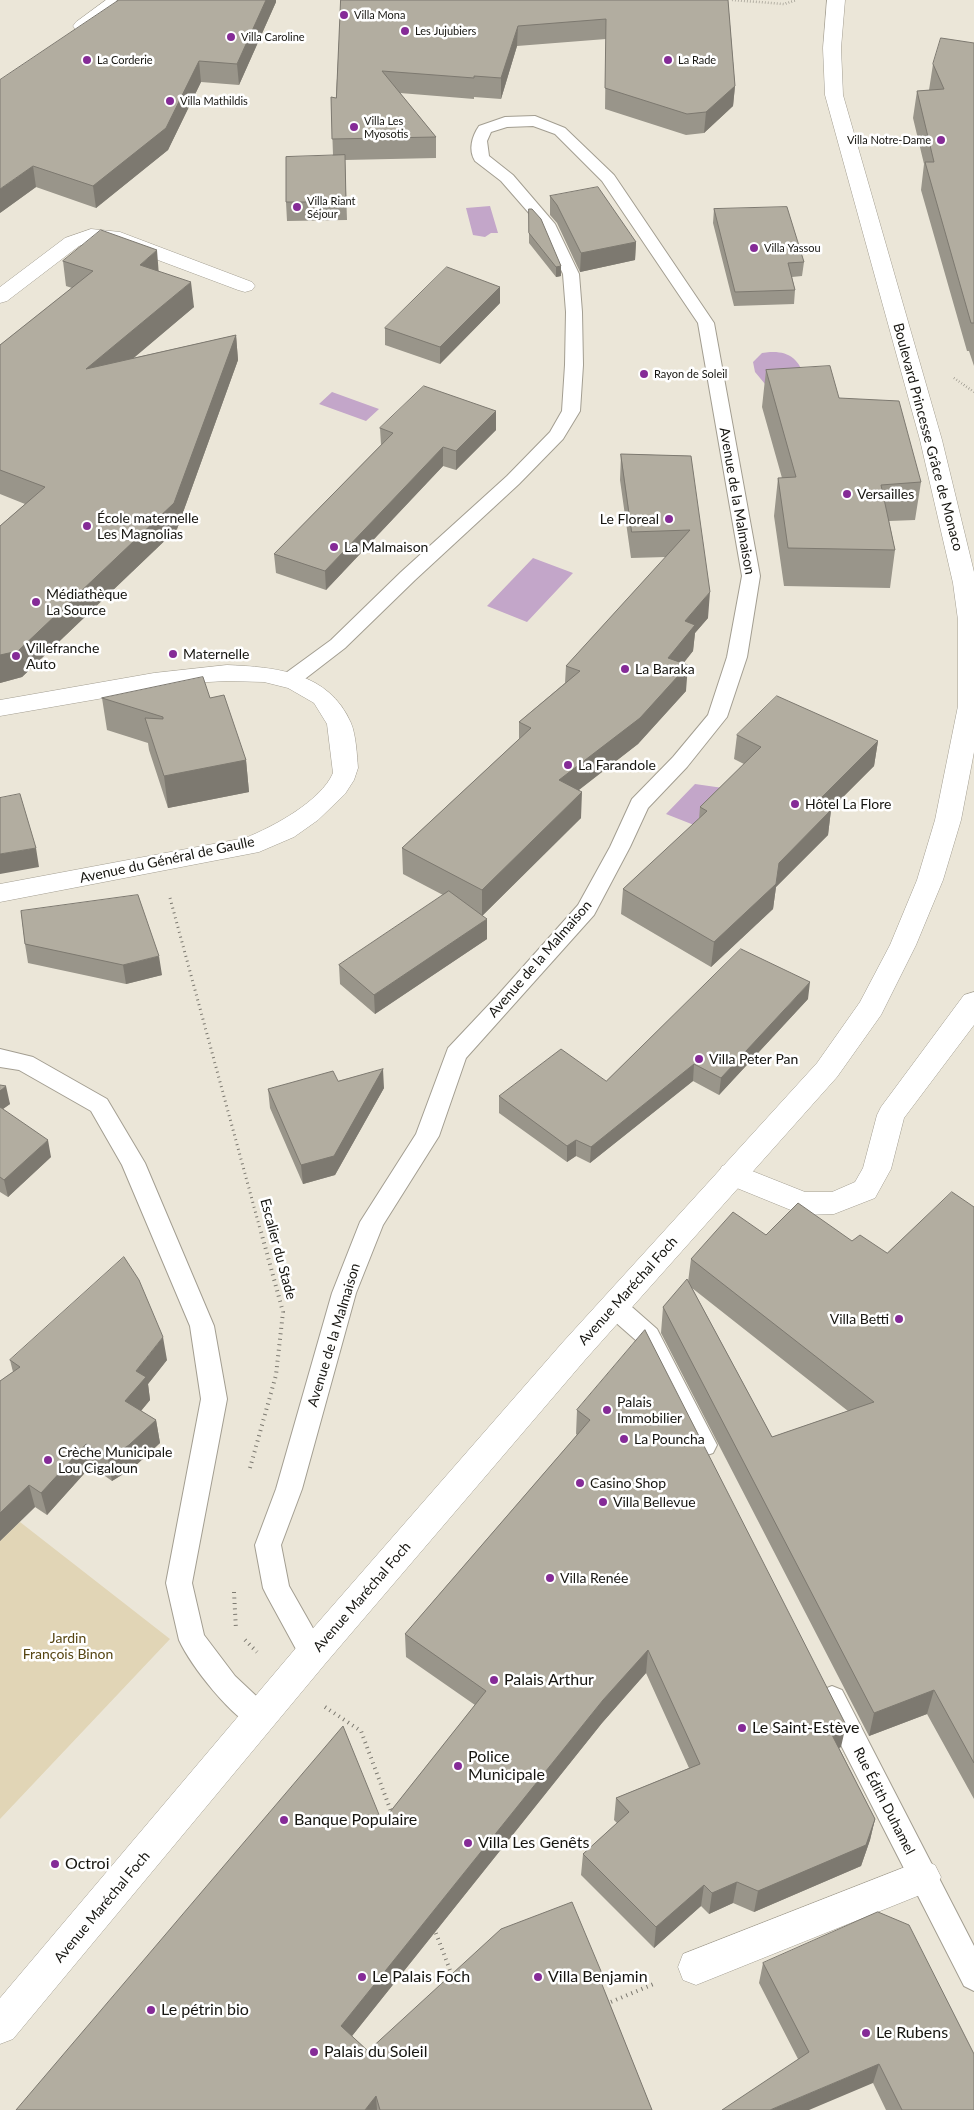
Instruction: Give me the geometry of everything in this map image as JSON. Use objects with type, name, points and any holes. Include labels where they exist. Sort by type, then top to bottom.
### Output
[{"type":"main road","points":[[65,37],[106,10],[117,0]]},
{"type":"main road","name":"Boulevard Princesse Grâce de Monaco","points":[[732,1174],[827,1070],[871,1008],[903,945],[930,880],[948,820],[970,706],[970,620],[963,574],[915,380],[834,95],[831,64],[832,25],[836,0]]},
{"type":"main road","points":[[0,297],[72,242],[91,235],[113,236],[245,286]]},
{"type":"main road","name":"Avenue du Général de Gaulle","points":[[0,708],[200,673],[248,672],[290,680],[321,695],[337,716],[346,746],[345,774],[320,805],[286,831],[250,846],[0,893]]},
{"type":"main road","points":[[732,1174],[803,1204],[834,1203],[865,1190],[877,1169],[892,1115],[974,1002]]},
{"type":"main road","name":"Avenue Maréchal Foch","points":[[0,2026],[259,1717],[574,1351],[732,1174]]},
{"type":"main road","points":[[696,1967],[923,1877]]},
{"type":"lane","name":"Avenue de la Malmaison","points":[[290,680],[338,644],[408,576],[513,480],[557,435],[571,411],[574,365],[574,312],[571,274],[549,227],[507,178],[482,158],[479,141],[484,129],[505,122],[534,121],[560,131],[608,178],[706,323],[751,576],[737,657],[717,717],[680,762],[639,804],[620,847],[586,910],[505,1002],[456,1054],[427,1136],[372,1222],[344,1293],[289,1488],[268,1545],[276,1588],[314,1653]]},
{"type":"lane","points":[[0,1058],[24,1063],[99,1105],[133,1163],[202,1326],[214,1398],[179,1583],[192,1640],[225,1685],[259,1717]]},
{"type":"lane","points":[[615,1307],[648,1336],[716,1469]]},
{"type":"lane","name":"Rue Édith Duhamel","points":[[819,1673],[974,1976]]},
{"type":"path","points":[[732,0],[784,4],[797,0]]},
{"type":"path","name":"Escalier du Stade","points":[[160,864],[283,1312],[276,1375],[248,1477]]},
{"type":"path","points":[[233,1582],[236,1631]]},
{"type":"path","points":[[243,1638],[289,1683],[361,1731],[395,1824]]},
{"type":"path","points":[[433,1926],[454,1982]]},
{"type":"path","points":[[598,2008],[696,1967]]},
{"type":"green space","name":"Jardin François Binon","points":[[20,1522],[170,1639],[0,1819],[0,1541]]},
{"type":"shaded area","points":[[490,206],[498,233],[491,233],[485,237],[473,235],[466,208]]},
{"type":"shaded area","points":[[770,352],[788,355],[800,366],[805,378],[765,384],[755,372],[753,362],[762,353]]},
{"type":"shaded area","points":[[332,392],[379,409],[366,421],[319,404]]},
{"type":"shaded area","points":[[533,558],[573,573],[527,622],[487,606]]},
{"type":"shaded area","points":[[695,784],[723,788],[694,825],[666,814]]},
{"type":"building","points":[[119,0],[266,0],[237,64],[199,61],[166,128],[93,186],[33,166],[0,189],[0,80]]},
{"type":"building","points":[[341,0],[728,0],[735,86],[706,112],[687,114],[605,88],[606,19],[518,26],[501,78],[474,76],[474,78],[382,71],[436,137],[332,139],[331,97],[336,98]]},
{"type":"building","points":[[941,38],[974,43],[974,323],[971,323],[925,162],[934,162],[917,91],[944,89],[933,64]]},
{"type":"building","points":[[345,155],[346,202],[286,202],[286,157]]},
{"type":"building","points":[[598,187],[636,242],[581,253],[557,205],[550,196]]},
{"type":"building","points":[[787,207],[804,262],[788,263],[795,290],[735,292],[714,209]]},
{"type":"building","points":[[529,209],[532,209],[541,219],[561,266],[556,267],[529,233]]},
{"type":"building","points":[[101,230],[157,250],[140,265],[191,282],[86,369],[236,335],[174,503],[18,651],[0,655],[0,526],[45,487],[0,470],[0,345],[93,271],[63,261]]},
{"type":"building","points":[[447,267],[500,287],[440,347],[385,328]]},
{"type":"building","points":[[830,366],[839,398],[899,401],[921,482],[881,485],[895,550],[788,548],[778,478],[796,477],[766,370]]},
{"type":"building","points":[[424,386],[496,411],[456,451],[443,447],[325,571],[274,554],[393,433],[380,428]]},
{"type":"building","points":[[621,454],[691,456],[710,592],[685,621],[695,625],[668,658],[688,665],[640,718],[559,780],[582,792],[482,890],[402,848],[531,728],[519,722],[580,671],[566,666],[690,530],[632,532]]},
{"type":"building","points":[[203,677],[210,698],[224,695],[246,760],[164,776],[145,718],[163,719],[163,717],[102,698]]},
{"type":"building","points":[[777,696],[878,741],[816,803],[831,810],[779,863],[776,884],[714,942],[623,889],[707,811],[700,807],[761,747],[737,735]]},
{"type":"building","points":[[20,794],[36,848],[0,854],[0,798]]},
{"type":"building","points":[[449,891],[487,919],[374,995],[339,965]]},
{"type":"building","points":[[138,895],[159,956],[123,965],[25,944],[21,911]]},
{"type":"building","points":[[741,949],[810,982],[721,1078],[694,1064],[591,1147],[576,1140],[567,1146],[499,1096],[561,1049],[606,1081]]},
{"type":"building","points":[[383,1069],[334,1156],[301,1165],[268,1089],[333,1071],[338,1081]]},
{"type":"building","points":[[0,1085],[6,1086],[0,1091]]},
{"type":"building","points":[[0,1107],[48,1140],[4,1180],[0,1177]]},
{"type":"building","points":[[952,1192],[974,1207],[974,1763],[934,1690],[874,1713],[663,1307],[687,1279],[772,1437],[874,1402],[691,1259],[733,1212],[766,1235],[798,1203],[852,1241],[860,1235],[887,1253]]},
{"type":"building","name":"Crèche Municipale Lou Cigaloun","points":[[124,1257],[139,1280],[163,1337],[136,1371],[146,1377],[125,1401],[156,1420],[129,1445],[108,1459],[86,1444],[41,1493],[29,1485],[0,1513],[0,1381],[20,1367],[10,1360]]},
{"type":"building","points":[[645,1330],[846,1725],[830,1731],[875,1819],[866,1845],[758,1891],[737,1882],[712,1893],[704,1885],[656,1927],[583,1854],[629,1812],[616,1798],[700,1764],[648,1650],[603,1700],[341,2026],[368,2051],[501,1929],[572,1902],[603,1976],[599,1977],[652,2110],[380,2110],[376,2096],[365,2110],[16,2110],[343,1726],[382,1822],[486,1691],[405,1634],[590,1420],[577,1410]]},
{"type":"building","name":"Le Rubens","points":[[878,1912],[909,1925],[974,2054],[974,2110],[902,2110],[879,2064],[770,2110],[722,2110],[809,2052],[763,1963]]},
{"type":"place","name":"Villa Mona","points":[[344,15]]},
{"type":"place","name":"Les Jujubiers","points":[[405,31]]},
{"type":"place","name":"Villa Caroline","points":[[231,37]]},
{"type":"place","name":"La Corderie","points":[[87,60]]},
{"type":"place","name":"La Rade","points":[[668,60]]},
{"type":"place","name":"Villa Mathildis","points":[[170,101]]},
{"type":"place","name":"Villa Les Myosotis","points":[[354,127]]},
{"type":"place","name":"Villa Notre-Dame","points":[[941,140]]},
{"type":"place","name":"Villa Riant Séjour","points":[[297,207]]},
{"type":"place","name":"Villa Yassou","points":[[754,248]]},
{"type":"place","name":"Rayon de Soleil","points":[[644,374]]},
{"type":"place","name":"Versailles","points":[[847,494]]},
{"type":"place","name":"Le Floreal","points":[[669,519]]},
{"type":"place","name":"École maternelle Les Magnolias","points":[[87,526]]},
{"type":"place","name":"La Malmaison","points":[[334,547]]},
{"type":"place","name":"Médiathèque La Source","points":[[36,602]]},
{"type":"place","name":"Maternelle","points":[[173,654]]},
{"type":"place","name":"Villefranche Auto","points":[[16,656]]},
{"type":"place","name":"La Baraka","points":[[625,669]]},
{"type":"place","name":"La Farandole","points":[[568,765]]},
{"type":"place","name":"Hôtel La Flore","points":[[795,804]]},
{"type":"place","name":"Villa Peter Pan","points":[[699,1059]]},
{"type":"place","name":"Villa Betti","points":[[899,1319]]},
{"type":"place","name":"Palais Immobilier","points":[[607,1410]]},
{"type":"place","name":"La Pouncha","points":[[624,1439]]},
{"type":"place","name":"Crèche Municipale Lou Cigaloun","points":[[48,1460]]},
{"type":"place","name":"Casino Shop","points":[[580,1483]]},
{"type":"place","name":"Villa Bellevue","points":[[603,1502]]},
{"type":"place","name":"Villa Renée","points":[[550,1578]]},
{"type":"place","name":"Palais Arthur","points":[[494,1680]]},
{"type":"place","name":"Le Saint-Estève","points":[[742,1728]]},
{"type":"place","name":"Police Municipale","points":[[458,1766]]},
{"type":"place","name":"Banque Populaire","points":[[284,1820]]},
{"type":"place","name":"Villa Les Genêts","points":[[468,1843]]},
{"type":"place","name":"Octroi","points":[[55,1864]]},
{"type":"place","name":"Le Palais Foch","points":[[362,1977]]},
{"type":"place","name":"Villa Benjamin","points":[[538,1977]]},
{"type":"place","name":"Le pétrin bio","points":[[151,2010]]},
{"type":"place","name":"Le Rubens","points":[[866,2033]]},
{"type":"place","name":"Palais du Soleil","points":[[314,2052]]}]
